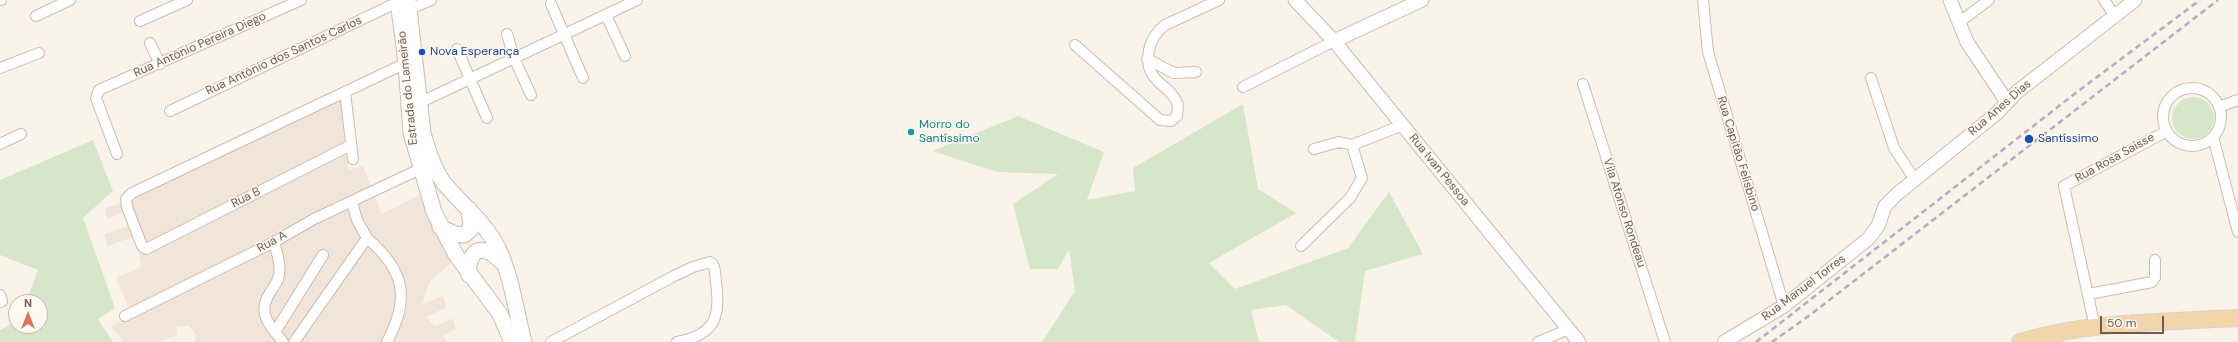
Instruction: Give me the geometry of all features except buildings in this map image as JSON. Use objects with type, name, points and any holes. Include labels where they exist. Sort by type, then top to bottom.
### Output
[{"type":"main road","name":"Estrada do Lameirão","points":[[404,3],[410,133],[420,169],[440,227],[469,275],[500,314],[512,342]]},
{"type":"main road","name":"Estrada do Lameirão","points":[[404,3],[423,133],[432,162],[445,183],[485,227],[498,249],[503,262],[524,342]]},
{"type":"main road","points":[[440,227],[459,236],[464,235],[470,229],[469,209]]},
{"type":"main road","points":[[469,275],[470,259],[474,253],[478,251],[490,252],[503,262]]},
{"type":"main road","points":[[2020,342],[2070,330],[2096,327],[2238,318]]},
{"type":"main road","points":[[2066,342],[2098,337],[2238,329]]},
{"type":"street","points":[[36,16],[70,0]]},
{"type":"street","points":[[140,21],[187,0]]},
{"type":"street","name":"Rua Antônio Pereira Diego","points":[[118,154],[96,98],[99,90],[301,0]]},
{"type":"street","name":"Rua Antônio dos Santos Carlos","points":[[170,110],[404,3],[431,0]]},
{"type":"street","points":[[419,103],[468,78],[565,35],[637,0]]},
{"type":"street","points":[[1075,45],[1160,120],[1170,121],[1177,116],[1179,109],[1177,101],[1154,77],[1148,66],[1147,59],[1150,45],[1158,30],[1165,25],[1220,0]]},
{"type":"street","name":"Rua Ivan Pessoa","points":[[1296,0],[1334,42],[1403,125],[1580,342]]},
{"type":"street","points":[[1243,87],[1422,0]]},
{"type":"street","name":"Rua Capitão Felisbino","points":[[1703,0],[1708,52],[1784,306]]},
{"type":"street","points":[[1950,0],[1958,23],[1974,54],[2007,102]]},
{"type":"street","points":[[1958,23],[1989,0]]},
{"type":"street","points":[[2104,0],[2115,16]]},
{"type":"street","name":"Rua Anes Dias","points":[[1878,226],[1885,206],[1996,114],[2016,92],[2135,0]]},
{"type":"street","points":[[551,4],[583,78]]},
{"type":"street","points":[[606,15],[625,56]]},
{"type":"street","points":[[507,34],[514,58],[531,95]]},
{"type":"street","points":[[150,43],[160,64]]},
{"type":"street","points":[[456,50],[487,118]]},
{"type":"street","points":[[0,68],[39,53]]},
{"type":"street","points":[[1147,59],[1174,73],[1196,72]]},
{"type":"street","points":[[353,159],[345,92],[406,63]]},
{"type":"street","points":[[1871,78],[1894,148],[1915,180]]},
{"type":"street","name":"Vila Afonso Rondeau","points":[[1583,84],[1665,342]]},
{"type":"street","points":[[2199,89],[2215,99],[2219,107],[2220,123],[2213,137],[2205,143],[2186,145],[2178,142],[2167,131],[2163,119],[2167,102],[2181,90],[2199,89]]},
{"type":"street","name":"Rua B","points":[[345,92],[128,195],[126,201],[127,207],[144,249],[351,145]]},
{"type":"street","points":[[2219,107],[2238,100]]},
{"type":"street","points":[[1314,149],[1339,142],[1352,145],[1403,125]]},
{"type":"street","name":"Rua Rosa Saisse","points":[[2089,294],[2064,186],[2167,131]]},
{"type":"street","points":[[0,144],[22,134]]},
{"type":"street","points":[[2213,137],[2238,232]]},
{"type":"street","points":[[1301,246],[1350,198],[1359,186],[1362,173],[1352,145]]},
{"type":"street","name":"Rua A","points":[[125,316],[274,242],[314,218],[352,202],[420,169]]},
{"type":"street","points":[[352,202],[357,220],[367,238],[387,257],[394,268],[401,286],[401,303],[387,342]]},
{"type":"street","name":"Rua Manuel Torres","points":[[1724,342],[1784,306],[1868,239],[1878,226]]},
{"type":"street","points":[[294,342],[367,238]]},
{"type":"street","points":[[274,242],[278,259],[278,279],[266,300],[264,308],[266,321],[283,342]]},
{"type":"street","points":[[275,332],[323,255]]},
{"type":"street","points":[[2096,327],[2089,294],[2152,282],[2155,278],[2155,260]]},
{"type":"street","points":[[551,342],[693,267],[710,262],[714,268],[718,292],[717,316],[698,336],[677,342]]},
{"type":"street","points":[[0,295],[2,301],[0,302]]},
{"type":"street","points":[[1538,342],[1569,328]]},
{"type":"shaded area","points":[[341,98],[349,170],[363,166],[382,214],[419,195],[434,230],[452,262],[430,281],[422,304],[443,296],[447,307],[426,317],[434,326],[453,319],[456,329],[443,336],[448,342],[195,342],[196,335],[189,326],[176,327],[177,335],[158,342],[123,342],[111,326],[132,315],[116,278],[141,267],[138,241],[136,236],[107,246],[104,234],[134,224],[130,210],[107,219],[105,208],[128,201]]},
{"type":"green space","points":[[2193,97],[2208,103],[2214,118],[2208,133],[2193,139],[2178,133],[2172,118],[2178,103]]},
{"type":"green space","points":[[1243,104],[1258,189],[1296,213],[1209,263],[1235,289],[1348,248],[1389,192],[1423,254],[1365,271],[1355,342],[1339,342],[1286,305],[1251,310],[1259,342],[1042,342],[1075,291],[1069,249],[1058,269],[1030,269],[1013,204],[1058,174],[997,172],[932,151],[1018,116],[1104,152],[1087,200],[1135,191],[1133,168]]},
{"type":"green space","points":[[93,140],[113,191],[83,218],[115,308],[98,319],[113,342],[0,342],[0,330],[8,326],[8,334],[48,334],[48,294],[29,294],[38,270],[0,255],[0,180]]},
{"type":"railway","points":[[1756,342],[2077,92],[2200,0]]},
{"type":"railway","points":[[1772,342],[1810,315],[2218,0]]},
{"type":"place","name":"Nova Esperança","points":[[422,52]]},
{"type":"place","name":"Morro do Santíssimo","points":[[911,132]]},
{"type":"place","name":"Santíssimo","points":[[2029,139]]}]
